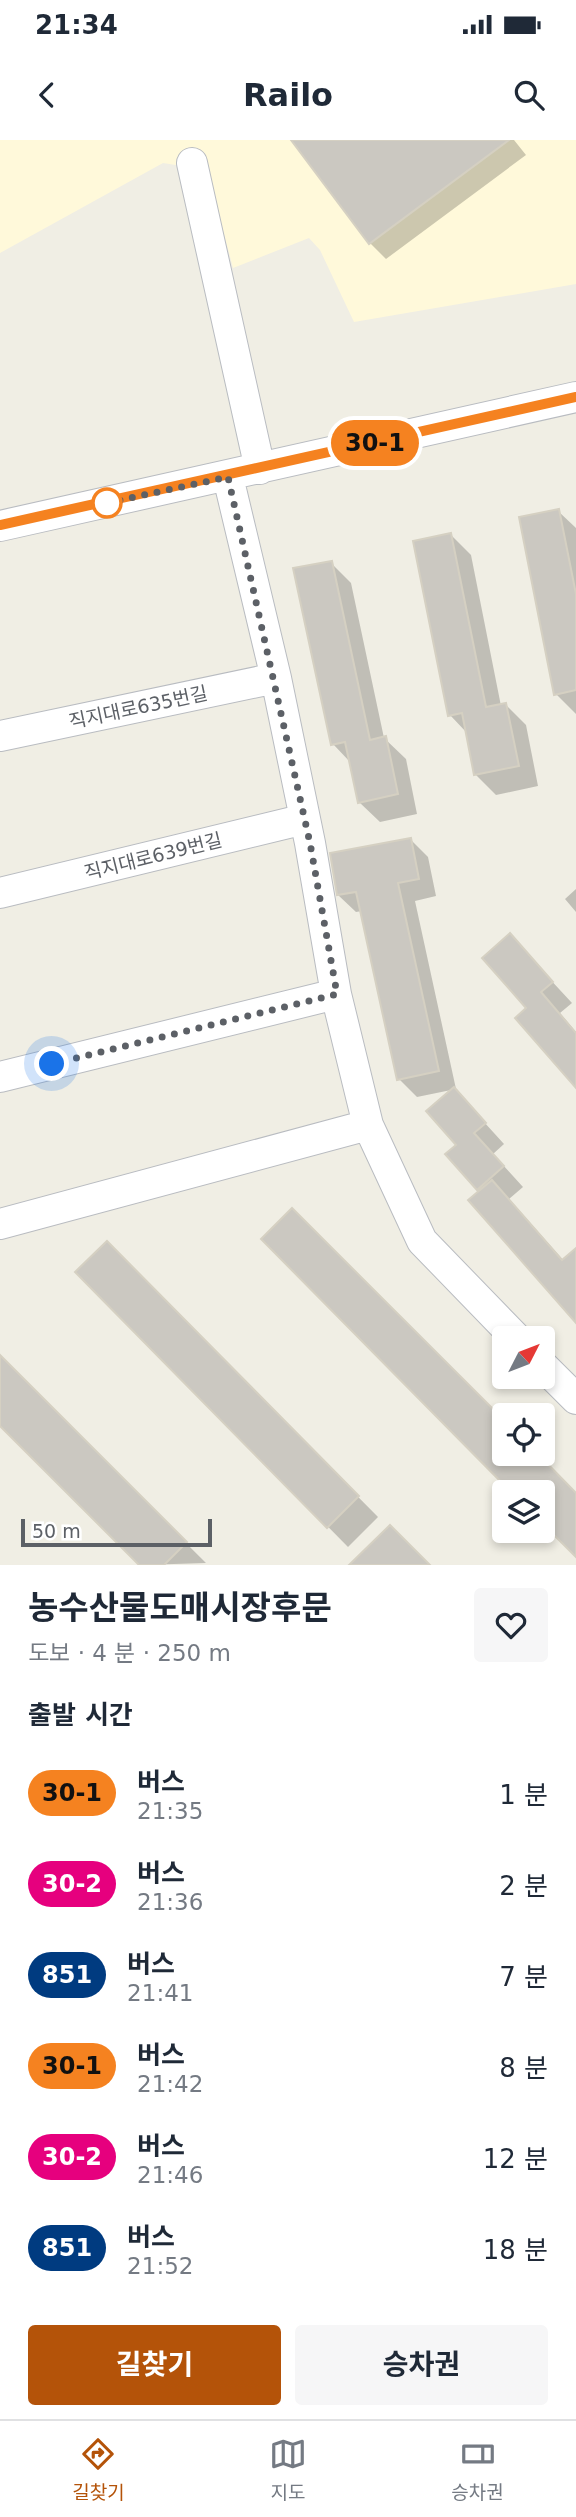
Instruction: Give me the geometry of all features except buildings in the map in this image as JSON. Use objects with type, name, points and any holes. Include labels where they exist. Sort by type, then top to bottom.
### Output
[{"type":"street","points":[[192,163],[260,469]]},
{"type":"street","points":[[0,526],[576,397]]},
{"type":"street","points":[[228,477],[276,678],[337,994],[368,1125],[422,1241],[504,1326]]},
{"type":"street","name":"직지대로635번길","points":[[0,736],[276,678]]},
{"type":"street","name":"직지대로639번길","points":[[0,893],[305,819]]},
{"type":"street","points":[[0,1077],[337,994]]},
{"type":"street","points":[[0,1224],[368,1125]]},
{"type":"street","points":[[555,1377],[576,1399]]},
{"type":"shaded area","points":[[0,140],[291,140],[369,244],[509,140],[576,140],[576,284],[354,322],[320,250],[309,238],[233,268],[207,170],[163,163],[0,253]]},
{"type":"bus line","name":"30-1","points":[[0,525],[228,477],[576,397]]},
{"type":"route","points":[[52,1064],[337,994],[310,843],[276,678],[228,477],[102,504],[107,503]]}]
